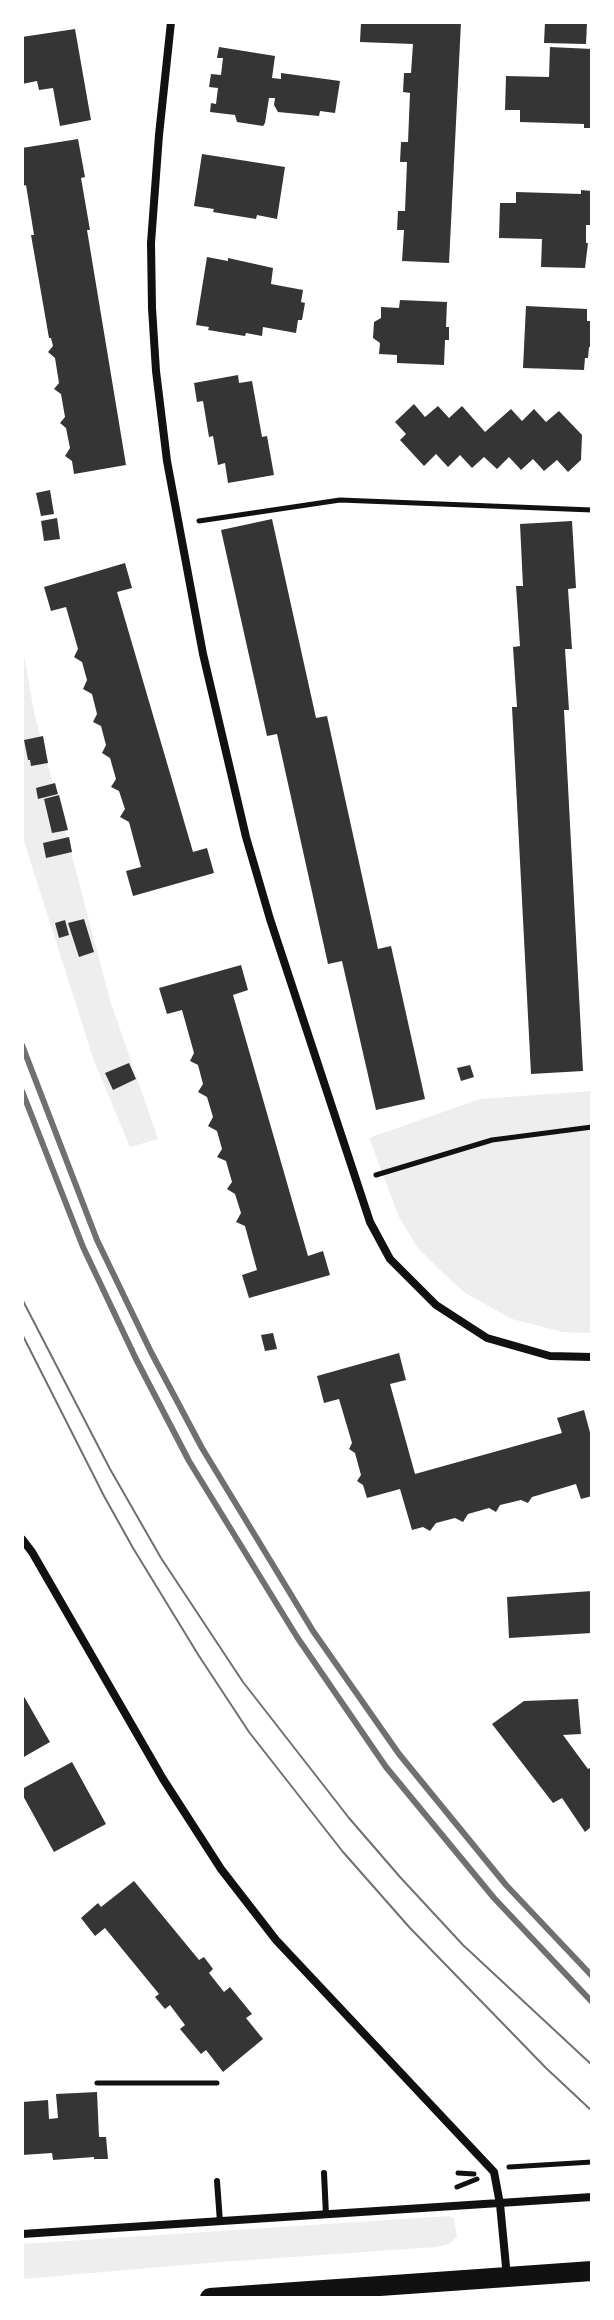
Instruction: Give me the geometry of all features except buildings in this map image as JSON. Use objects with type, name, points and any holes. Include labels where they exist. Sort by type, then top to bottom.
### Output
[{"type":"main road","points":[[210,2298],[592,2271]]},
{"type":"street","points":[[171,22],[151,243],[156,371],[167,461],[203,654],[246,837],[270,919],[370,1222],[390,1259],[436,1305],[487,1338],[550,1356],[592,1357]]},
{"type":"street","points":[[22,1539],[163,1779],[221,1869],[276,1940],[494,2172],[507,2277]]},
{"type":"street","points":[[22,2234],[592,2197]]},
{"type":"lane","points":[[324,2173],[326,2215]]},
{"type":"lane","points":[[217,2181],[220,2222]]},
{"type":"path","points":[[199,521],[340,500],[592,510]]},
{"type":"path","points":[[376,1175],[492,1140],[592,1127]]},
{"type":"path","points":[[97,2083],[217,2083]]},
{"type":"path","points":[[494,2172],[512,2167],[592,2162]]},
{"type":"shaded area","points":[[22,643],[34,712],[110,1000],[158,1139],[130,1147],[94,1061],[22,835]]},
{"type":"shaded area","points":[[592,1091],[592,1333],[563,1332],[512,1319],[465,1293],[417,1247],[399,1217],[369,1138],[480,1099]]},
{"type":"shaded area","points":[[449,2216],[454,2219],[457,2237],[449,2244],[436,2247],[22,2279],[22,2244]]},
{"type":"tram line","points":[[22,1299],[110,1469],[161,1558],[243,1682],[349,1818],[400,1877],[463,1945],[592,2065]]},
{"type":"tram line","points":[[22,1334],[133,1548],[249,1732],[343,1852],[410,1928],[592,2111]]},
{"type":"railway","points":[[22,1045],[97,1240],[151,1352],[202,1448],[313,1631],[399,1754],[506,1885],[592,1976]]},
{"type":"railway","points":[[22,1091],[83,1247],[136,1359],[189,1461],[297,1637],[386,1767],[494,1898],[592,2002]]}]
